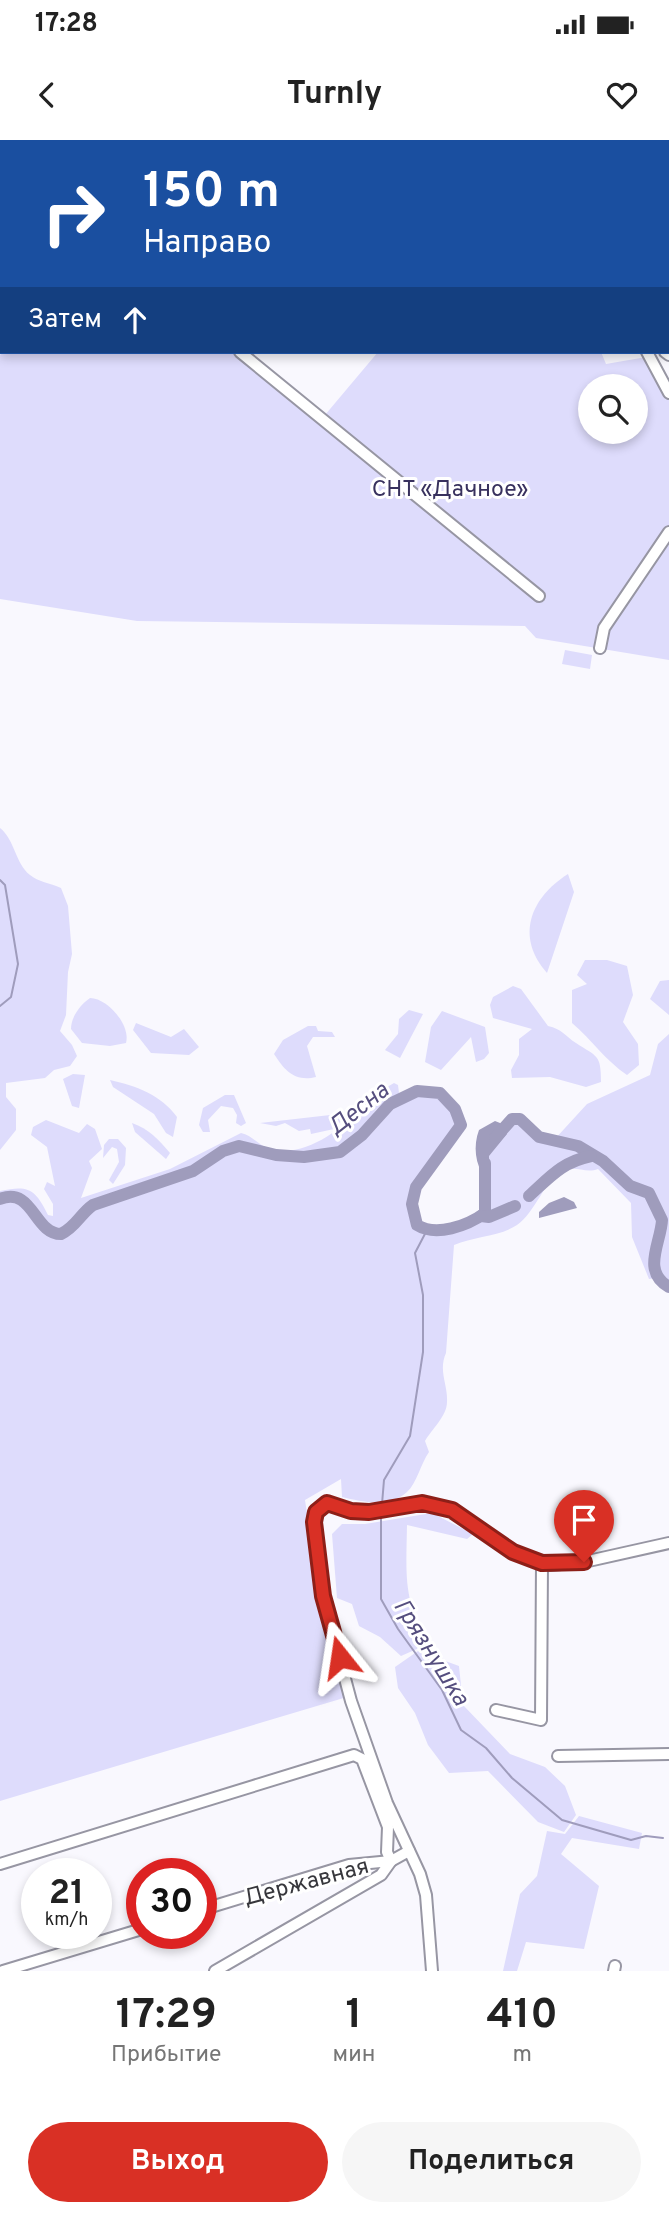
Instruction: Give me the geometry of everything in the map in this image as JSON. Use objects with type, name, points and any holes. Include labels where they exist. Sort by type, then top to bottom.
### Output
[{"type":"street","points":[[242,354],[539,596]]},
{"type":"street","points":[[648,355],[669,393]]},
{"type":"street","points":[[600,648],[604,628],[669,532]]},
{"type":"street","points":[[432,1971],[426,1895],[387,1803],[351,1701],[323,1596],[314,1522],[316,1512],[327,1503],[351,1511],[369,1512],[422,1503],[452,1510],[513,1552],[542,1563],[584,1562],[669,1543]]},
{"type":"street","points":[[496,1710],[541,1720],[542,1563]]},
{"type":"street","points":[[558,1756],[669,1754]]},
{"type":"street","points":[[0,1864],[354,1755],[362,1759],[387,1827],[387,1852],[391,1861],[381,1875],[215,1971]]},
{"type":"street","name":"Державная","points":[[217,1905],[349,1865],[391,1861],[409,1851]]},
{"type":"street","points":[[4,1971],[126,1933]]},
{"type":"green space","name":"СНТ «Дачное»","points":[[1,354],[251,354],[325,415],[376,354],[602,354],[606,364],[652,356],[669,387],[669,660],[536,638],[525,626],[137,621],[0,599]]},
{"type":"green space","points":[[565,650],[592,655],[590,669],[562,664]]},
{"type":"green space","points":[[0,828],[9,839],[25,870],[37,879],[61,888],[68,906],[72,954],[68,972],[66,1015],[60,1031],[77,1056],[70,1066],[54,1070],[45,1078],[6,1083],[6,1097],[16,1109],[16,1130],[0,1150]]},
{"type":"green space","points":[[568,874],[574,892],[547,973],[531,946],[531,919],[544,895]]},
{"type":"green space","points":[[585,960],[607,960],[627,966],[633,995],[623,1022],[638,1044],[639,1065],[627,1075],[572,1023],[572,990],[587,984],[577,975]]},
{"type":"green space","points":[[669,980],[669,1015],[650,999],[660,981]]},
{"type":"green space","points":[[513,986],[521,989],[548,1026],[560,1031],[596,1057],[600,1066],[601,1082],[586,1087],[550,1077],[512,1078],[511,1070],[519,1055],[519,1039],[532,1029],[493,1018],[490,1005],[493,997]]},
{"type":"green space","points":[[90,998],[104,1002],[116,1014],[125,1028],[126,1043],[110,1046],[82,1043],[71,1025],[77,1012]]},
{"type":"green space","points":[[409,1010],[423,1014],[400,1058],[385,1050],[398,1034],[399,1019]]},
{"type":"green space","points":[[442,1011],[485,1027],[489,1053],[484,1059],[476,1062],[471,1037],[441,1070],[425,1062],[431,1027]]},
{"type":"green space","points":[[136,1023],[171,1037],[184,1029],[199,1047],[189,1055],[151,1053],[133,1030]]},
{"type":"green space","points":[[308,1026],[316,1026],[318,1031],[332,1032],[335,1037],[313,1037],[307,1046],[316,1077],[302,1078],[291,1074],[274,1054],[283,1040]]},
{"type":"green space","points":[[669,1034],[669,1287],[657,1278],[649,1279],[632,1237],[631,1203],[598,1169],[562,1171],[517,1225],[502,1232],[454,1245],[443,1366],[446,1407],[425,1441],[429,1452],[407,1492],[384,1502],[367,1502],[342,1497],[341,1479],[305,1500],[320,1601],[347,1697],[0,1801],[0,1191],[30,1191],[39,1199],[48,1215],[53,1216],[53,1204],[44,1189],[47,1182],[55,1186],[47,1147],[31,1135],[33,1127],[46,1120],[79,1133],[87,1124],[95,1129],[102,1149],[89,1161],[92,1168],[81,1198],[170,1169],[241,1133],[270,1149],[283,1151],[309,1146],[363,1109],[365,1100],[394,1083],[398,1085],[399,1093],[376,1110],[363,1133],[382,1111],[400,1098],[411,1093],[432,1092],[450,1102],[461,1125],[416,1187],[412,1204],[417,1225],[442,1230],[461,1226],[485,1213],[485,1151],[503,1126],[512,1119],[520,1119],[539,1137],[554,1140],[587,1104],[650,1075],[658,1044]]},
{"type":"green space","points":[[73,1074],[85,1075],[79,1108],[72,1106],[63,1079]]},
{"type":"green space","points":[[110,1080],[130,1085],[156,1097],[171,1109],[177,1117],[173,1137],[166,1133],[154,1114],[113,1087]]},
{"type":"green space","points":[[225,1095],[234,1095],[246,1123],[241,1126],[236,1123],[237,1115],[233,1108],[221,1106],[208,1120],[210,1132],[203,1132],[199,1125],[203,1108]]},
{"type":"green space","points":[[346,1115],[334,1129],[311,1134],[310,1129],[299,1131],[285,1123],[276,1126],[260,1123]]},
{"type":"green space","points":[[132,1123],[148,1131],[161,1143],[170,1153],[166,1159],[135,1132]]},
{"type":"green space","points":[[109,1139],[118,1139],[126,1148],[125,1165],[113,1184],[109,1180],[119,1162],[117,1149],[112,1147],[103,1158],[104,1145]]},
{"type":"green space","points":[[432,1513],[473,1534],[467,1539],[407,1525],[408,1590],[416,1618],[432,1652],[419,1648],[401,1656],[380,1637],[359,1626],[352,1604],[337,1598],[332,1534],[342,1524],[365,1524]]},
{"type":"green space","points":[[418,1651],[459,1666],[463,1705],[510,1754],[545,1767],[565,1786],[576,1815],[564,1832],[538,1822],[488,1771],[449,1773],[428,1745],[415,1713],[398,1688],[395,1667]]},
{"type":"green space","points":[[579,1816],[642,1833],[639,1849],[572,1838],[561,1854],[599,1886],[584,1949],[526,1942],[517,1971],[503,1971],[520,1894],[537,1876],[547,1831],[565,1834]]},
{"type":"shaded area","points":[[495,1121],[505,1125],[507,1134],[489,1156],[489,1174],[485,1178],[477,1161],[476,1142],[479,1130]]},
{"type":"shaded area","points":[[564,1197],[574,1202],[577,1208],[539,1218],[539,1212],[549,1203]]},
{"type":"waterway","points":[[0,880],[5,885],[18,964],[11,997],[0,1006]]},
{"type":"waterway","name":"Десна","points":[[0,1199],[20,1199],[45,1227],[61,1234],[71,1228],[93,1205],[193,1171],[223,1151],[239,1146],[276,1155],[304,1157],[340,1152],[362,1135],[390,1104],[417,1091],[440,1093],[455,1109],[461,1125],[416,1187],[412,1204],[417,1225],[442,1230],[469,1222],[485,1213],[485,1163]]},
{"type":"waterway","name":"Десна","points":[[495,1138],[512,1119],[520,1119],[539,1137],[578,1146],[603,1161],[630,1186],[649,1193],[662,1220],[654,1265],[656,1273],[669,1287]]},
{"type":"waterway","points":[[529,1196],[564,1166],[591,1156]]},
{"type":"waterway","points":[[481,1216],[489,1217],[515,1206]]},
{"type":"waterway","name":"Грязнушка","points":[[382,1504],[384,1480],[410,1436],[423,1352],[423,1295],[415,1253],[427,1230]]},
{"type":"waterway","name":"Грязнушка","points":[[381,1513],[381,1599],[398,1629],[442,1690],[461,1730],[486,1748],[512,1778],[562,1820],[631,1840],[646,1836],[663,1838]]},
{"type":"route","points":[[340,1657],[323,1596],[314,1522],[316,1512],[327,1503],[340,1505],[351,1511],[369,1512],[422,1503],[452,1510],[513,1552],[542,1563],[550,1565],[584,1562]]}]
